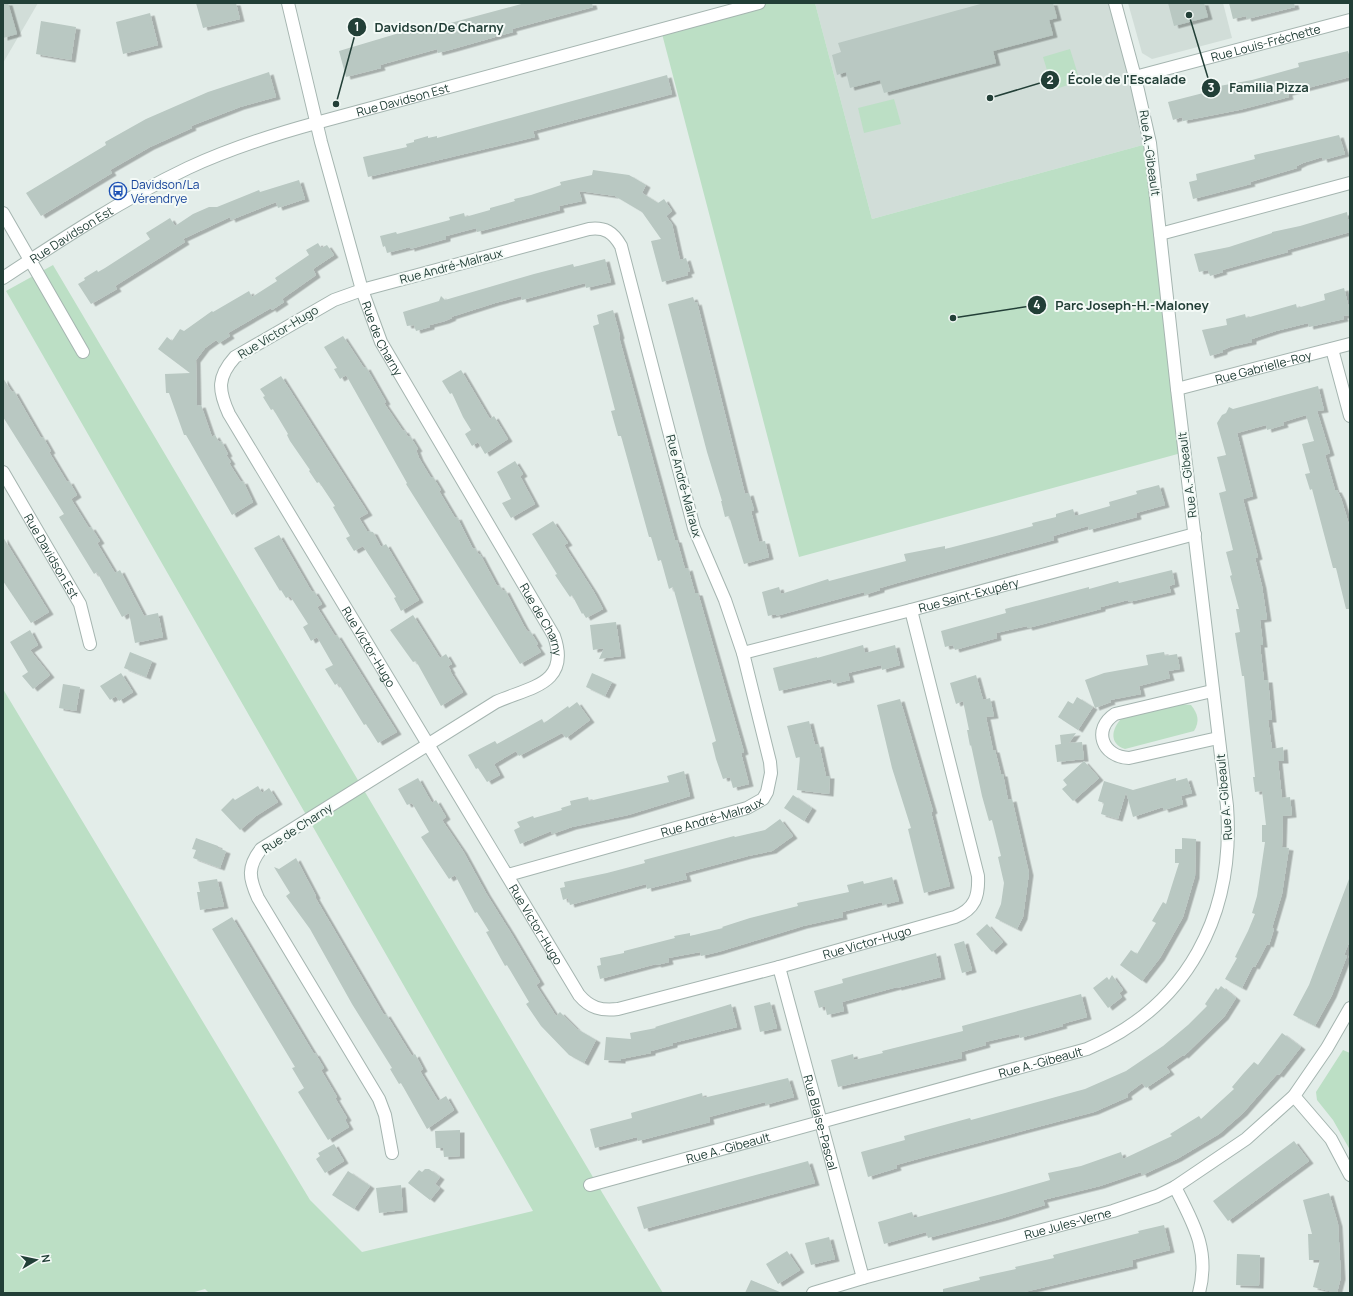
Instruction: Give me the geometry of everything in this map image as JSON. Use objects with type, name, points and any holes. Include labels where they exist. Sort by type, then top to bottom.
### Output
[{"type":"street","name":"Rue de Charny","points":[[288,3],[311,92],[316,123],[362,290],[387,356],[554,636],[558,648],[559,659],[556,669],[549,678],[539,686],[496,702],[261,849],[253,859],[250,871],[252,886],[379,1099],[385,1116],[392,1153]]},
{"type":"street","name":"Rue Davidson Est","points":[[3,278],[138,194],[188,168],[249,143],[316,123],[759,3]]},
{"type":"street","name":"Rue A.-Gibeault","points":[[590,1185],[1087,1049],[1108,1040],[1131,1026],[1152,1010],[1169,993],[1198,953],[1210,930],[1224,881],[1228,827],[1150,143],[1136,77],[1115,3]]},
{"type":"street","name":"Rue Louis-Fréchette","points":[[1136,77],[1350,20]]},
{"type":"street","points":[[1160,234],[1350,182]]},
{"type":"street","points":[[3,213],[83,352]]},
{"type":"street","name":"Rue André-Malraux","points":[[362,290],[589,228],[600,227],[609,231],[616,238],[622,253],[694,528],[725,600],[742,653],[770,762],[770,784],[763,799],[747,808],[508,875]]},
{"type":"street","name":"Rue Victor-Hugo","points":[[362,290],[334,300],[235,357],[221,378],[223,400],[229,414],[579,995],[588,1004],[598,1009],[618,1009],[779,967],[955,917],[969,910],[978,896],[978,876],[911,610]]},
{"type":"street","name":"Rue Gabrielle-Roy","points":[[1177,389],[1350,344]]},
{"type":"street","points":[[1332,349],[1350,416]]},
{"type":"street","name":"Rue Davidson Est","points":[[3,472],[80,604],[90,644]]},
{"type":"street","name":"Rue Saint-Exupéry","points":[[742,653],[911,610],[1195,534]]},
{"type":"street","points":[[1212,691],[1115,714],[1107,719],[1103,725],[1102,732],[1107,748],[1120,758],[1128,758],[1218,738]]},
{"type":"street","name":"Rue Blaise-Pascal","points":[[779,967],[863,1278]]},
{"type":"street","name":"Rue Jules-Verne","points":[[814,1293],[863,1278],[1113,1211],[1175,1187],[1246,1139],[1294,1096],[1327,1048],[1350,1008]]},
{"type":"street","points":[[1294,1096],[1331,1139],[1350,1175]]},
{"type":"street","points":[[1175,1187],[1193,1224],[1202,1249],[1203,1274],[1199,1293]]},
{"type":"shaded area","points":[[3,3],[38,3],[3,63]]},
{"type":"shaded area","points":[[815,3],[1115,3],[1150,143],[872,219]]},
{"type":"shaded area","points":[[1128,3],[1223,3],[1232,38],[1152,59],[1142,53]]},
{"type":"green space","points":[[759,3],[815,3],[872,219],[1150,143],[1185,452],[799,557],[661,30]]},
{"type":"green space","points":[[1070,49],[1080,81],[1053,90],[1043,57]]},
{"type":"green space","points":[[894,99],[901,124],[864,133],[858,108]]},
{"type":"green space","points":[[53,265],[663,1293],[209,1293],[205,1289],[191,1293],[3,1293],[3,689],[310,1200],[362,1252],[533,1211],[6,291]]},
{"type":"green space","points":[[1180,704],[1191,705],[1195,711],[1198,721],[1194,731],[1125,749],[1116,744],[1113,736],[1114,731],[1118,722],[1122,718]]},
{"type":"green space","points":[[1343,1050],[1350,1053],[1350,1150],[1333,1120],[1317,1100],[1316,1092]]},
{"type":"building","points":[[3,3],[8,3],[17,34],[3,38]]},
{"type":"building","points":[[196,3],[236,3],[240,19],[203,28]]},
{"type":"building","points":[[525,3],[592,3],[593,7],[512,29],[513,32],[453,49],[438,53],[437,49],[380,65],[381,68],[346,77],[339,51],[416,28],[417,32]]},
{"type":"building","points":[[984,3],[1053,3],[1057,18],[1049,20],[1053,35],[993,51],[996,63],[884,93],[880,80],[850,88],[846,72],[837,75],[832,55],[841,52],[838,43]]},
{"type":"building","points":[[1168,3],[1204,3],[1208,17],[1174,26]]},
{"type":"building","points":[[1229,3],[1294,3],[1295,7],[1247,19],[1246,16],[1233,19]]},
{"type":"building","points":[[150,13],[158,45],[123,54],[116,22]]},
{"type":"building","points":[[41,21],[76,27],[71,60],[36,54]]},
{"type":"building","points":[[1348,51],[1350,58],[1350,77],[1288,93],[1289,97],[1239,110],[1183,121],[1182,117],[1173,120],[1168,102],[1215,90],[1214,87],[1252,80],[1299,67],[1298,63]]},
{"type":"building","points":[[269,72],[276,97],[240,107],[191,126],[192,128],[150,147],[110,170],[112,173],[41,216],[26,193],[106,145],[105,142],[146,119],[208,92]]},
{"type":"building","points":[[667,75],[672,94],[533,131],[535,137],[368,177],[363,157],[407,147],[406,144],[428,136],[428,138],[437,136],[437,138]]},
{"type":"building","points":[[1339,135],[1345,154],[1323,160],[1322,157],[1303,163],[1297,166],[1297,168],[1250,182],[1251,184],[1193,199],[1189,182],[1197,180],[1196,174],[1255,159],[1254,155]]},
{"type":"building","points":[[593,170],[629,175],[646,185],[642,193],[658,203],[664,199],[672,211],[666,216],[672,224],[680,260],[686,258],[690,271],[687,272],[688,275],[662,282],[651,241],[661,239],[642,212],[615,196],[579,191],[582,201],[559,206],[560,210],[477,232],[476,228],[446,236],[446,239],[410,249],[410,247],[387,253],[385,246],[383,247],[380,236],[396,232],[397,234],[450,220],[449,217],[464,213],[465,217],[490,210],[490,208],[515,201],[514,199],[561,185],[560,182],[592,175]]},
{"type":"building","points":[[299,180],[305,199],[278,208],[276,202],[231,220],[230,217],[183,239],[185,242],[115,286],[117,289],[91,304],[78,284],[85,280],[84,278],[97,270],[98,272],[105,268],[150,239],[146,233],[170,218],[175,226],[193,214],[209,207],[217,207],[259,190],[260,192]]},
{"type":"building","points":[[1347,212],[1350,232],[1287,250],[1288,252],[1222,270],[1223,272],[1210,276],[1208,270],[1199,272],[1194,254],[1229,247],[1272,232],[1300,226]]},
{"type":"building","points":[[318,243],[321,248],[327,245],[334,255],[313,269],[316,275],[282,299],[284,302],[272,310],[271,308],[228,333],[230,336],[219,343],[216,340],[205,348],[196,360],[197,406],[201,405],[212,437],[215,435],[219,442],[221,441],[228,454],[226,455],[231,462],[229,463],[241,482],[243,481],[253,502],[232,515],[186,435],[184,435],[169,393],[166,393],[165,374],[190,373],[158,349],[167,337],[172,341],[180,329],[184,331],[212,311],[213,312],[249,291],[252,297],[277,281],[275,278],[309,255],[306,250]]},
{"type":"building","points":[[605,259],[611,282],[586,288],[585,283],[522,300],[521,296],[451,317],[452,318],[445,321],[430,325],[430,327],[416,331],[414,325],[407,326],[403,312],[439,301],[441,296],[445,300],[573,264],[574,267]]},
{"type":"building","points":[[1344,288],[1350,315],[1343,316],[1344,319],[1309,327],[1308,323],[1276,331],[1252,339],[1252,342],[1230,347],[1223,350],[1223,352],[1210,356],[1202,330],[1227,325],[1226,319],[1245,314],[1246,318],[1296,304],[1297,308],[1325,300],[1324,294]]},
{"type":"building","points":[[693,297],[695,303],[697,302],[745,494],[749,493],[754,510],[751,511],[759,542],[765,541],[769,557],[744,564],[729,516],[725,517],[722,501],[707,452],[668,304]]},
{"type":"building","points":[[613,310],[619,337],[675,540],[677,540],[685,569],[688,568],[695,593],[698,593],[744,752],[741,753],[749,784],[733,788],[730,777],[723,779],[712,743],[716,741],[673,587],[669,589],[661,560],[658,561],[651,537],[649,537],[621,436],[618,436],[611,411],[615,410],[593,326],[599,324],[597,315]]},
{"type":"building","points":[[343,336],[364,368],[366,367],[386,402],[384,403],[403,431],[404,430],[408,437],[410,436],[418,449],[416,450],[419,458],[431,478],[433,477],[441,490],[439,491],[455,518],[457,517],[473,549],[475,548],[479,555],[480,554],[497,586],[499,585],[503,591],[505,590],[524,626],[528,632],[530,631],[541,652],[520,664],[406,484],[407,483],[346,375],[340,379],[334,369],[337,368],[324,347]]},
{"type":"building","points":[[461,370],[490,419],[494,416],[508,439],[485,454],[478,442],[472,446],[465,434],[471,430],[452,393],[450,394],[442,381]]},
{"type":"building","points":[[281,376],[368,513],[359,518],[367,531],[373,532],[381,547],[386,544],[419,600],[401,611],[394,598],[396,597],[363,546],[354,551],[346,538],[350,536],[333,507],[335,506],[319,482],[317,483],[309,471],[310,470],[290,441],[287,435],[288,434],[273,409],[271,410],[263,397],[265,396],[260,389]]},
{"type":"building","points":[[3,378],[12,392],[14,391],[41,438],[43,437],[51,451],[49,452],[67,482],[69,481],[77,495],[71,499],[89,528],[91,527],[100,541],[97,543],[115,573],[120,570],[144,616],[158,613],[163,637],[135,643],[129,613],[122,617],[97,572],[94,574],[59,517],[64,514],[3,417]]},
{"type":"building","points":[[1318,386],[1324,410],[1317,411],[1330,453],[1325,455],[1335,490],[1337,490],[1341,498],[1350,528],[1350,609],[1346,609],[1336,568],[1333,568],[1312,489],[1310,490],[1305,474],[1310,473],[1302,444],[1314,441],[1306,415],[1283,422],[1284,425],[1267,430],[1266,425],[1237,433],[1253,496],[1243,499],[1258,557],[1255,558],[1262,586],[1267,619],[1260,620],[1263,645],[1260,645],[1264,680],[1268,680],[1272,720],[1268,720],[1272,749],[1283,747],[1284,761],[1278,761],[1282,798],[1290,797],[1292,815],[1283,816],[1282,847],[1289,848],[1282,894],[1272,928],[1274,929],[1269,945],[1267,944],[1255,967],[1253,966],[1242,988],[1225,979],[1237,958],[1235,957],[1255,914],[1252,913],[1257,896],[1265,842],[1262,842],[1262,825],[1266,825],[1262,791],[1255,792],[1253,777],[1255,777],[1244,676],[1242,676],[1235,633],[1240,632],[1236,609],[1239,609],[1230,576],[1232,575],[1226,552],[1233,550],[1219,493],[1226,491],[1217,457],[1226,455],[1217,423],[1229,407],[1233,409]]},
{"type":"building","points":[[515,461],[523,474],[520,476],[535,504],[511,518],[502,503],[511,499],[497,472]]},
{"type":"building","points":[[1159,485],[1165,505],[1136,513],[1137,517],[1089,530],[1088,526],[1053,536],[1054,540],[897,583],[864,595],[864,592],[776,616],[776,614],[768,616],[762,592],[779,587],[781,594],[828,579],[829,581],[906,561],[904,554],[945,546],[945,549],[996,536],[1033,526],[1032,523],[1056,517],[1056,514],[1073,509],[1075,516],[1110,506],[1109,502],[1137,494],[1136,491]]},
{"type":"building","points":[[553,521],[568,543],[564,545],[603,609],[586,618],[583,613],[582,614],[572,595],[570,597],[555,575],[557,574],[532,534]]},
{"type":"building","points":[[279,535],[312,592],[314,591],[322,604],[317,607],[335,636],[337,635],[397,732],[378,743],[366,724],[364,725],[338,683],[335,685],[325,669],[333,665],[317,637],[311,641],[303,627],[308,624],[290,596],[286,598],[281,590],[280,591],[254,548]]},
{"type":"building","points":[[3,537],[49,612],[31,623],[3,581]]},
{"type":"building","points":[[1172,570],[1175,584],[1169,586],[1171,592],[1129,602],[1128,600],[1101,607],[1101,609],[1028,628],[1027,626],[996,633],[997,638],[955,650],[953,645],[945,647],[941,631],[1006,613],[1005,609],[1089,587],[1089,589],[1118,581],[1119,583]]},
{"type":"building","points":[[413,615],[440,658],[446,654],[452,664],[448,666],[450,671],[463,692],[441,706],[416,661],[413,662],[390,630]]},
{"type":"building","points":[[616,622],[621,656],[599,659],[604,648],[593,650],[590,625]]},
{"type":"building","points":[[30,630],[38,645],[30,650],[50,675],[33,689],[22,676],[28,672],[10,642]]},
{"type":"building","points":[[863,645],[865,653],[895,645],[900,665],[882,670],[881,665],[848,673],[850,680],[833,684],[831,679],[779,691],[773,668],[817,658]]},
{"type":"building","points":[[130,652],[152,661],[146,677],[124,668]]},
{"type":"building","points":[[1164,652],[1165,656],[1177,654],[1180,669],[1168,671],[1170,678],[1139,686],[1141,694],[1110,700],[1111,702],[1095,708],[1085,680],[1104,673],[1148,665],[1146,655]]},
{"type":"building","points":[[121,673],[133,692],[119,701],[116,696],[110,700],[100,686]]},
{"type":"building","points":[[592,673],[612,682],[605,696],[586,687]]},
{"type":"building","points":[[976,675],[983,700],[990,698],[994,716],[986,717],[993,750],[995,750],[1001,774],[1003,774],[1008,800],[1012,799],[1029,873],[1023,917],[1017,929],[995,918],[1001,904],[1004,883],[998,857],[1001,856],[992,820],[989,821],[982,796],[971,745],[970,746],[967,730],[969,730],[963,701],[956,704],[950,683]]},
{"type":"building","points":[[63,684],[80,687],[76,711],[59,708]]},
{"type":"building","points":[[1077,697],[1093,707],[1078,730],[1058,717],[1068,701],[1073,704]]},
{"type":"building","points":[[900,699],[933,811],[931,812],[950,886],[924,893],[908,829],[911,828],[892,768],[877,705]]},
{"type":"building","points":[[577,702],[590,720],[566,738],[562,733],[519,756],[516,751],[494,764],[500,775],[487,782],[478,768],[476,769],[468,755],[495,741],[497,744],[542,719],[544,723],[568,706],[569,708]]},
{"type":"building","points":[[809,721],[815,745],[819,744],[826,776],[830,776],[829,794],[797,790],[800,757],[796,758],[787,726]]},
{"type":"building","points":[[1076,733],[1069,743],[1082,742],[1084,759],[1057,762],[1055,745],[1061,744],[1060,735]]},
{"type":"building","points":[[1084,761],[1099,778],[1073,801],[1062,789],[1067,785],[1063,780]]},
{"type":"building","points":[[684,771],[690,796],[628,815],[572,827],[552,834],[551,831],[520,844],[514,830],[520,827],[517,822],[533,816],[534,818],[562,810],[561,808],[571,805],[570,801],[588,797],[589,801],[669,782],[667,776]]},
{"type":"building","points":[[418,778],[432,803],[436,800],[446,817],[442,820],[463,851],[486,893],[540,982],[536,985],[556,1016],[560,1012],[577,1029],[596,1040],[584,1063],[569,1055],[541,1026],[526,1004],[529,1002],[507,965],[505,966],[486,932],[489,931],[477,912],[475,913],[455,875],[449,879],[421,837],[429,832],[412,803],[407,805],[398,789]]},
{"type":"building","points":[[1176,778],[1176,781],[1187,778],[1192,793],[1181,796],[1183,804],[1164,810],[1163,807],[1133,817],[1126,792],[1118,819],[1101,814],[1104,803],[1098,801],[1104,781],[1133,790]]},
{"type":"building","points":[[258,786],[262,793],[269,788],[278,802],[256,816],[240,830],[221,810],[233,798],[235,800]]},
{"type":"building","points":[[793,795],[812,808],[804,821],[784,808]]},
{"type":"building","points":[[780,819],[793,836],[772,851],[685,873],[687,879],[647,889],[646,884],[570,905],[568,898],[563,900],[560,888],[565,887],[564,882],[607,873],[645,863],[644,860],[734,836],[765,830]]},
{"type":"building","points":[[196,838],[218,846],[218,848],[226,851],[220,868],[193,858],[196,850],[192,849]]},
{"type":"building","points":[[1182,838],[1196,839],[1195,876],[1183,917],[1160,958],[1142,981],[1120,965],[1131,950],[1137,954],[1156,923],[1152,921],[1163,902],[1166,904],[1179,863],[1175,863],[1175,849],[1182,849]]},
{"type":"building","points":[[296,858],[316,896],[315,897],[384,1015],[386,1014],[412,1056],[415,1054],[423,1069],[420,1071],[438,1101],[446,1096],[454,1110],[427,1129],[401,1083],[399,1084],[390,1069],[392,1068],[352,1004],[310,929],[286,896],[290,893],[274,867],[279,869]]},
{"type":"building","points":[[892,877],[899,901],[883,905],[882,902],[842,912],[843,917],[803,926],[718,952],[701,956],[700,952],[668,958],[669,962],[600,979],[597,966],[601,965],[600,958],[624,953],[624,951],[675,938],[674,936],[690,933],[690,936],[723,928],[722,927],[750,918],[798,906],[797,903],[849,892],[847,885],[863,881],[864,884]]},
{"type":"building","points":[[217,879],[224,906],[200,910],[197,892],[200,892],[198,882]]},
{"type":"building","points":[[1349,879],[1350,940],[1344,955],[1347,956],[1332,995],[1315,1026],[1293,1015],[1309,985]]},
{"type":"building","points":[[232,917],[314,1054],[315,1053],[324,1068],[321,1070],[337,1097],[335,1098],[347,1118],[345,1120],[349,1127],[328,1140],[298,1092],[304,1088],[292,1068],[295,1067],[212,929]]},
{"type":"building","points":[[987,924],[1003,942],[992,952],[976,934]]},
{"type":"building","points":[[964,941],[972,970],[962,973],[954,944]]},
{"type":"building","points":[[936,953],[941,977],[842,1002],[844,1011],[827,1015],[825,1006],[819,1008],[814,991],[843,983],[842,979]]},
{"type":"building","points":[[1112,975],[1123,990],[1119,993],[1122,997],[1108,1008],[1093,988],[1107,977],[1109,980]]},
{"type":"building","points":[[1221,986],[1236,998],[1224,1017],[1184,1056],[1183,1055],[1166,1067],[1170,1072],[1146,1088],[1142,1083],[1127,1094],[1128,1097],[1094,1112],[896,1165],[897,1168],[868,1177],[861,1152],[905,1140],[904,1136],[970,1118],[971,1120],[1085,1089],[1126,1071],[1163,1046],[1188,1025],[1207,1006],[1205,1004],[1216,988],[1218,990]]},
{"type":"building","points":[[1081,994],[1087,1017],[1062,1024],[1063,1026],[1020,1038],[1019,1034],[985,1042],[986,1045],[961,1052],[962,1058],[838,1087],[831,1060],[853,1054],[854,1060],[883,1053],[882,1051],[963,1031],[962,1026]]},
{"type":"building","points":[[770,1002],[777,1028],[760,1032],[754,1006]]},
{"type":"building","points":[[731,1004],[737,1027],[673,1043],[673,1045],[651,1051],[651,1053],[621,1059],[621,1061],[604,1060],[606,1037],[631,1039],[630,1033],[656,1028],[655,1027]]},
{"type":"building","points":[[1282,1033],[1301,1047],[1279,1075],[1277,1074],[1243,1113],[1219,1134],[1177,1159],[1142,1175],[1141,1172],[1100,1186],[1043,1200],[1045,1205],[1003,1218],[928,1238],[926,1232],[884,1244],[878,1222],[912,1212],[914,1218],[1005,1193],[1050,1180],[1048,1173],[1081,1166],[1121,1152],[1123,1159],[1172,1136],[1170,1134],[1199,1116],[1201,1119],[1234,1089],[1232,1087],[1243,1074],[1254,1062],[1258,1065]]},
{"type":"building","points":[[788,1078],[794,1097],[765,1105],[765,1102],[709,1117],[710,1122],[638,1141],[637,1137],[595,1148],[590,1129],[632,1118],[631,1113],[702,1093],[703,1098]]},
{"type":"building","points":[[460,1130],[460,1156],[444,1157],[443,1148],[436,1148],[435,1131]]},
{"type":"building","points":[[1294,1141],[1309,1161],[1228,1221],[1213,1201]]},
{"type":"building","points":[[334,1144],[344,1161],[325,1173],[316,1159],[320,1156],[318,1153]]},
{"type":"building","points":[[808,1161],[815,1183],[644,1229],[637,1207]]},
{"type":"building","points":[[425,1169],[429,1169],[440,1177],[435,1184],[440,1188],[430,1200],[408,1183],[419,1170],[422,1172]]},
{"type":"building","points":[[348,1171],[370,1186],[354,1209],[332,1195]]},
{"type":"building","points":[[401,1185],[403,1210],[379,1213],[376,1188]]},
{"type":"building","points":[[1329,1193],[1338,1224],[1341,1277],[1337,1293],[1313,1287],[1320,1260],[1309,1260],[1308,1234],[1312,1234],[1303,1200]]},
{"type":"building","points":[[1164,1225],[1170,1250],[1132,1260],[1133,1266],[1020,1293],[943,1293],[943,1289],[980,1280],[979,1277],[1016,1269],[1015,1267],[1054,1258],[1053,1255],[1139,1233],[1138,1231]]},
{"type":"building","points":[[829,1237],[835,1259],[811,1265],[805,1243]]},
{"type":"building","points":[[787,1251],[800,1270],[778,1284],[766,1264]]},
{"type":"building","points":[[1237,1254],[1260,1255],[1259,1286],[1236,1285]]},
{"type":"building","points":[[751,1280],[782,1293],[745,1293]]},
{"type":"place","name":"Familia Pizza","points":[[1189,15]]},
{"type":"place","name":"École de l'Escalade","points":[[990,98]]},
{"type":"place","name":"Davidson/De Charny","points":[[336,104]]},
{"type":"place","name":"Davidson/La Vérendrye","points":[[118,191]]},
{"type":"place","name":"Parc Joseph-H.-Maloney","points":[[953,318]]}]
